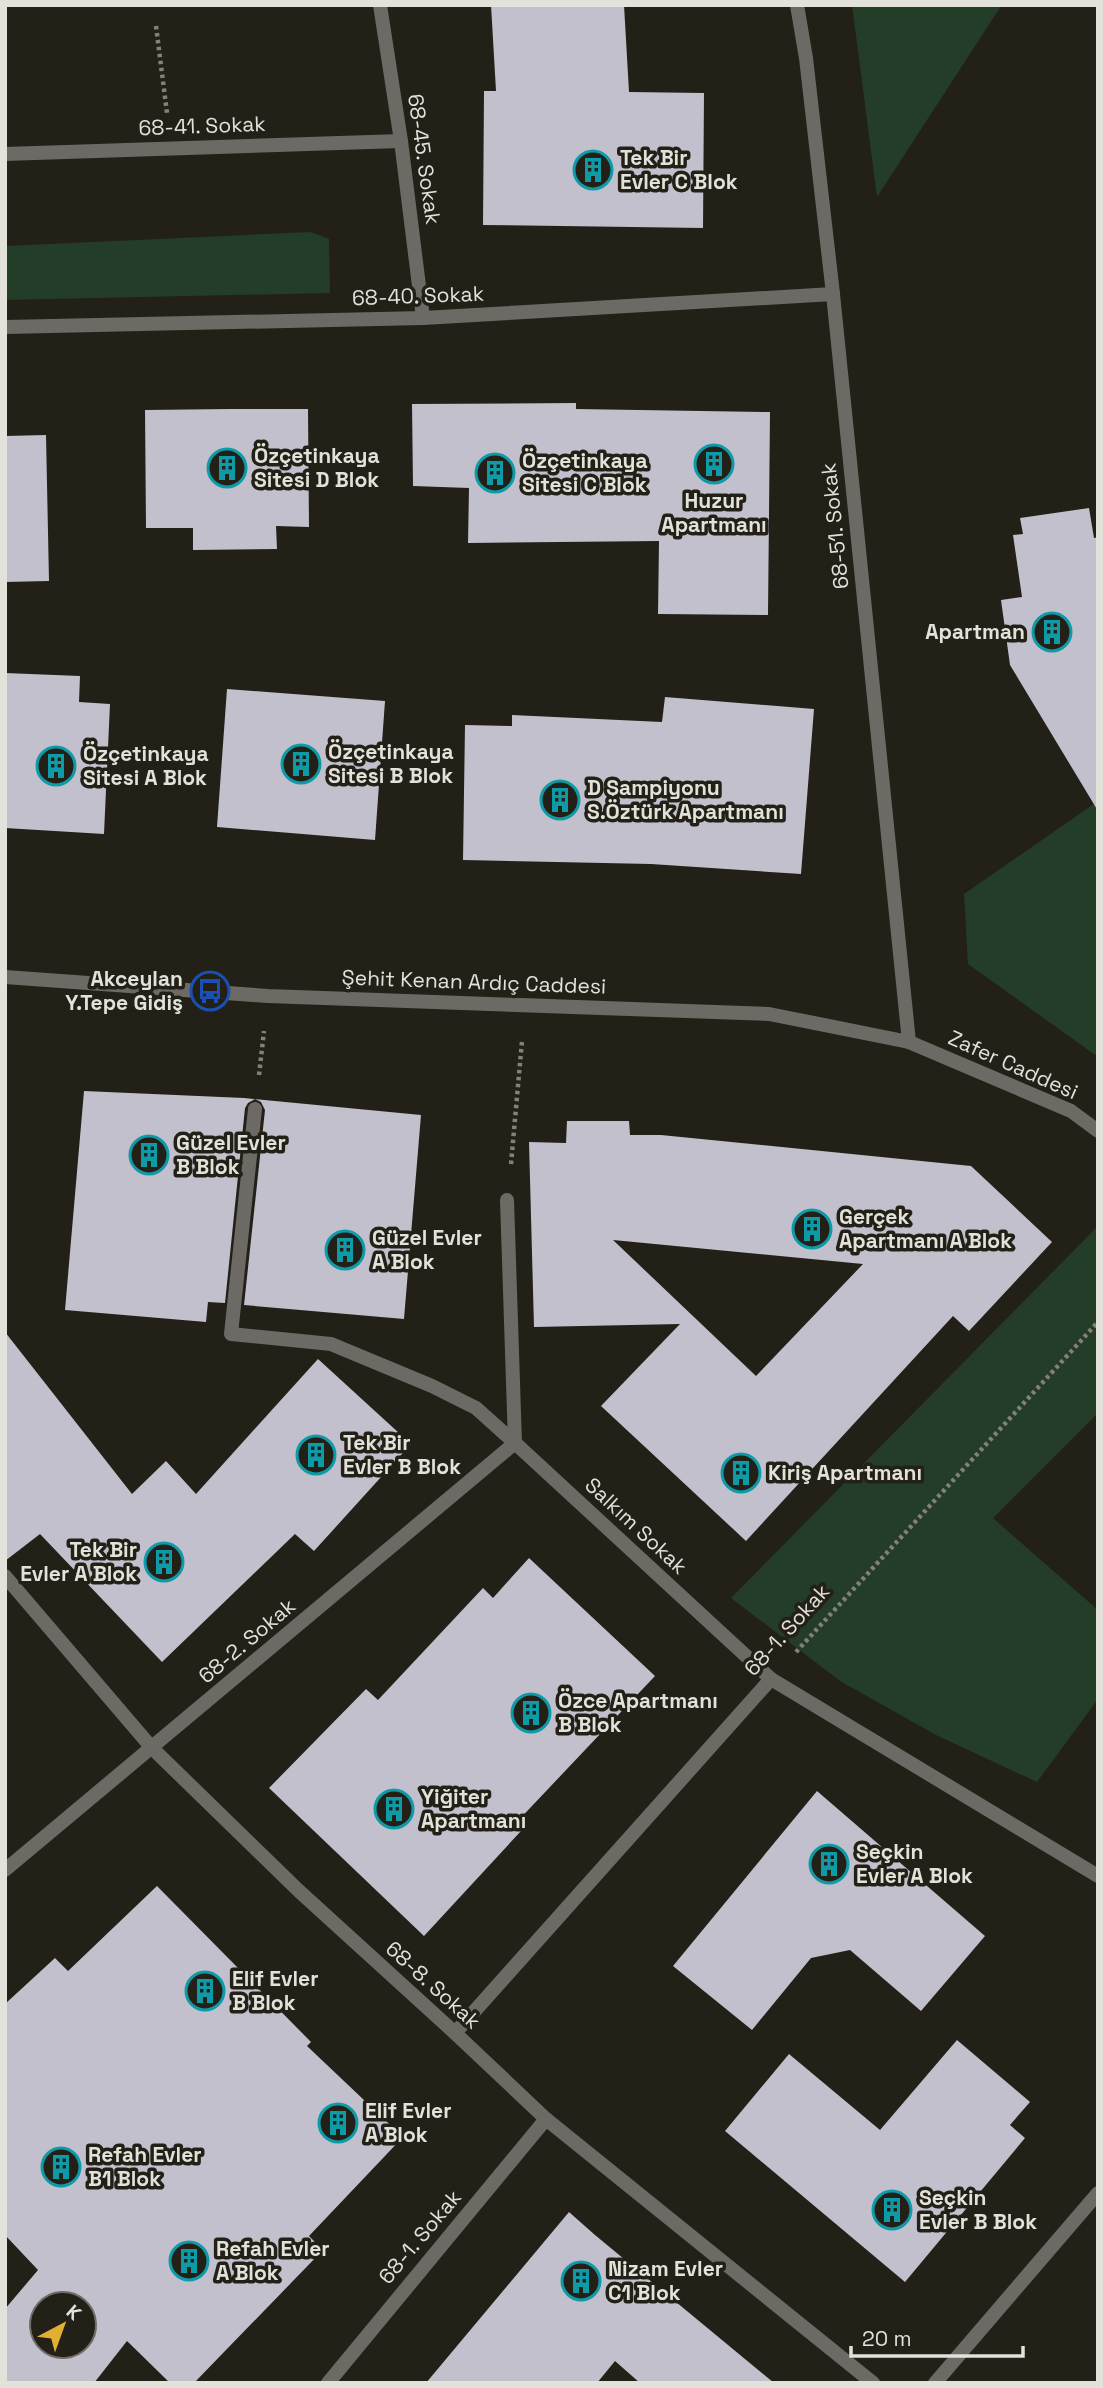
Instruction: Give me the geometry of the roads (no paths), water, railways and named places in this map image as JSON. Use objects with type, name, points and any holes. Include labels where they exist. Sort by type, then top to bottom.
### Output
[{"type":"street","name":"68-45. Sokak","points":[[380,5],[401,141],[423,318]]},
{"type":"street","name":"68-51. Sokak","points":[[797,5],[806,58],[833,294],[909,1042]]},
{"type":"street","name":"68-41. Sokak","points":[[5,154],[401,141]]},
{"type":"street","name":"68-40. Sokak","points":[[5,327],[423,318],[833,294]]},
{"type":"street","name":"Şehit Kenan Ardıç Caddesi","points":[[5,979],[268,996],[769,1014],[909,1042]]},
{"type":"street","name":"Zafer Caddesi","points":[[909,1042],[1071,1111],[1098,1131]]},
{"type":"street","name":"Salkım Sokak","points":[[255,1109],[230,1334],[331,1344],[432,1386],[475,1408],[771,1679],[1098,1876]]},
{"type":"street","points":[[507,1200],[515,1443]]},
{"type":"street","name":"68-2. Sokak","points":[[5,1870],[515,1443]]},
{"type":"street","name":"68-8. Sokak","points":[[5,1576],[152,1748],[299,1891],[456,2033],[546,2119],[873,2383]]},
{"type":"street","name":"68-1. Sokak","points":[[456,2033],[771,1679]]},
{"type":"street","name":"68-1. Sokak","points":[[327,2383],[546,2119]]},
{"type":"street","points":[[935,2383],[1098,2193]]},
{"type":"place","name":"Tek Bir Evler C Blok","points":[[593,170]]},
{"type":"place","name":"Huzur Apartmanı","points":[[714,464]]},
{"type":"place","name":"Özçetinkaya Sitesi D Blok","points":[[227,468]]},
{"type":"place","name":"Özçetinkaya Sitesi C Blok","points":[[495,473]]},
{"type":"place","name":"Apartman","points":[[1052,632]]},
{"type":"place","name":"Özçetinkaya Sitesi B Blok","points":[[301,764]]},
{"type":"place","name":"Özçetinkaya Sitesi A Blok","points":[[56,766]]},
{"type":"place","name":"D Şampiyonu S.Öztürk Apartmanı","points":[[560,800]]},
{"type":"place","name":"Akceylan Y.Tepe Gidiş","points":[[210,991]]},
{"type":"place","name":"Güzel Evler B Blok","points":[[149,1155]]},
{"type":"place","name":"Gerçek Apartmanı A Blok","points":[[812,1229]]},
{"type":"place","name":"Güzel Evler A Blok","points":[[345,1250]]},
{"type":"place","name":"Tek Bir Evler B Blok","points":[[316,1455]]},
{"type":"place","name":"Kiriş Apartmanı","points":[[741,1473]]},
{"type":"place","name":"Tek Bir Evler A Blok","points":[[164,1562]]},
{"type":"place","name":"Özce Apartmanı B Blok","points":[[531,1713]]},
{"type":"place","name":"Yiğiter Apartmanı","points":[[394,1809]]},
{"type":"place","name":"Seçkin Evler A Blok","points":[[829,1864]]},
{"type":"place","name":"Elif Evler B Blok","points":[[205,1991]]},
{"type":"place","name":"Elif Evler A Blok","points":[[338,2123]]},
{"type":"place","name":"Refah Evler B1 Blok","points":[[61,2167]]},
{"type":"place","name":"Seçkin Evler B Blok","points":[[892,2210]]},
{"type":"place","name":"Refah Evler A Blok","points":[[189,2261]]},
{"type":"place","name":"Nizam Evler C1 Blok","points":[[581,2281]]}]
